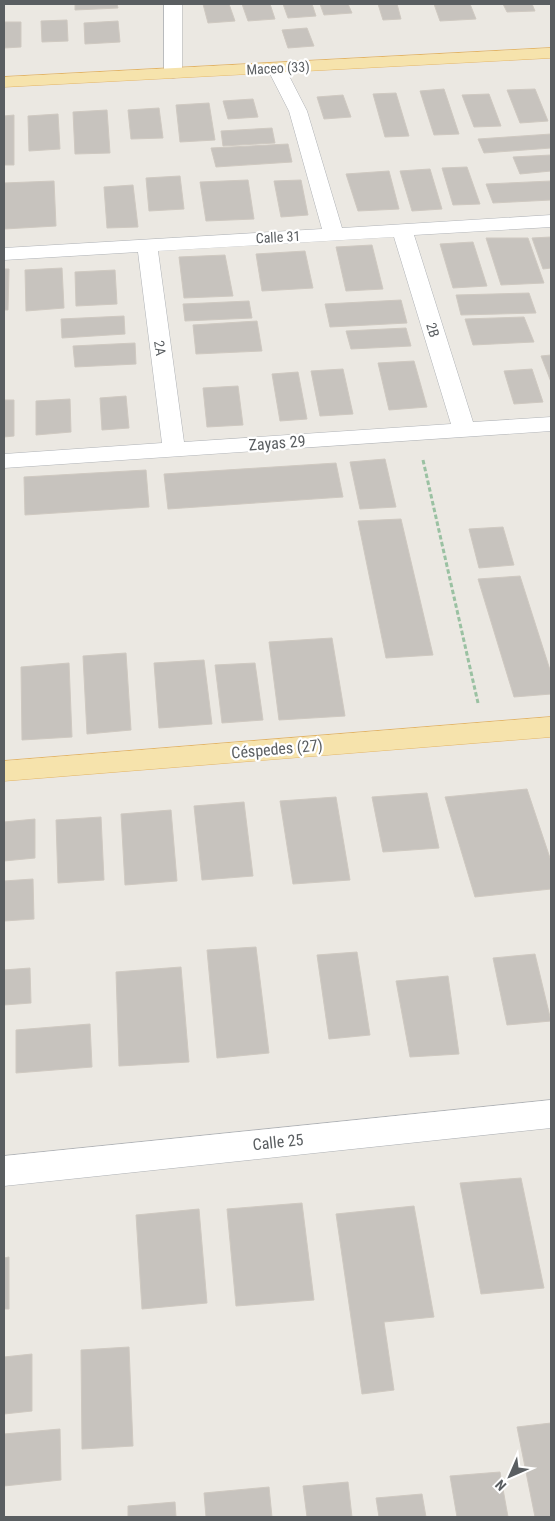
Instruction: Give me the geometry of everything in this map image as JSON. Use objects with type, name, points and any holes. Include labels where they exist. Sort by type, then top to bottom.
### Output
[{"type":"main road","name":"Maceo (33)","points":[[4,82],[551,53]]},
{"type":"main road","name":"Céspedes (27)","points":[[4,771],[551,727]]},
{"type":"street","points":[[173,4],[173,73]]},
{"type":"street","points":[[276,68],[298,112],[334,234]]},
{"type":"street","name":"Calle 31","points":[[4,254],[551,221]]},
{"type":"street","name":"2B","points":[[402,230],[464,430]]},
{"type":"street","name":"2A","points":[[147,245],[174,450]]},
{"type":"street","name":"Zayas 29","points":[[4,461],[551,424]]},
{"type":"street","name":"Calle 25","points":[[4,1170],[551,1114]]},
{"type":"path","points":[[416,433],[485,732]]},
{"type":"building","points":[[75,4],[117,4],[118,8],[75,10]]},
{"type":"building","points":[[203,4],[229,4],[235,21],[208,23]]},
{"type":"building","points":[[242,4],[270,4],[275,19],[248,21]]},
{"type":"building","points":[[283,4],[312,4],[316,16],[288,18]]},
{"type":"building","points":[[320,4],[348,4],[352,13],[324,15]]},
{"type":"building","points":[[378,4],[397,4],[401,19],[383,20]]},
{"type":"building","points":[[434,4],[470,4],[476,19],[440,21]]},
{"type":"building","points":[[503,4],[532,4],[535,11],[507,12]]},
{"type":"building","points":[[67,20],[68,41],[42,42],[41,21]]},
{"type":"building","points":[[118,21],[120,42],[85,44],[84,23]]},
{"type":"building","points":[[4,22],[21,22],[21,47],[4,48]]},
{"type":"building","points":[[307,28],[314,46],[288,48],[282,30]]},
{"type":"building","points":[[444,89],[459,134],[434,135],[420,91]]},
{"type":"building","points":[[535,89],[548,121],[520,123],[507,90]]},
{"type":"building","points":[[396,93],[409,136],[385,137],[373,94]]},
{"type":"building","points":[[489,94],[501,126],[474,127],[462,95]]},
{"type":"building","points":[[343,95],[351,117],[324,119],[317,97]]},
{"type":"building","points":[[253,99],[258,117],[228,119],[223,101]]},
{"type":"building","points":[[209,103],[215,140],[180,142],[176,105]]},
{"type":"building","points":[[159,108],[163,138],[131,139],[128,110]]},
{"type":"building","points":[[107,110],[110,153],[75,154],[73,112]]},
{"type":"building","points":[[58,114],[60,149],[29,151],[28,116]]},
{"type":"building","points":[[14,115],[14,165],[4,165],[4,116]]},
{"type":"building","points":[[272,128],[275,143],[223,146],[221,131]]},
{"type":"building","points":[[551,134],[551,148],[484,153],[478,139]]},
{"type":"building","points":[[288,144],[292,162],[216,167],[211,148]]},
{"type":"building","points":[[551,155],[551,171],[520,174],[513,157]]},
{"type":"building","points":[[467,167],[480,204],[453,205],[442,168]]},
{"type":"building","points":[[430,169],[442,209],[412,211],[400,171]]},
{"type":"building","points":[[389,171],[399,209],[358,211],[346,174]]},
{"type":"building","points":[[180,176],[184,209],[149,211],[146,178]]},
{"type":"building","points":[[248,180],[254,219],[206,221],[200,182]]},
{"type":"building","points":[[301,180],[308,215],[281,217],[274,181]]},
{"type":"building","points":[[54,181],[56,226],[4,229],[4,183]]},
{"type":"building","points":[[551,181],[551,200],[493,203],[486,184]]},
{"type":"building","points":[[133,185],[138,227],[107,228],[104,187]]},
{"type":"building","points":[[551,237],[551,268],[543,269],[532,238]]},
{"type":"building","points":[[486,238],[528,238],[544,283],[501,285]]},
{"type":"building","points":[[473,242],[487,286],[453,288],[440,244]]},
{"type":"building","points":[[372,245],[383,289],[346,291],[336,247]]},
{"type":"building","points":[[305,251],[313,288],[262,291],[256,254]]},
{"type":"building","points":[[225,255],[233,296],[184,298],[179,257]]},
{"type":"building","points":[[62,268],[64,308],[26,311],[25,270]]},
{"type":"building","points":[[4,269],[9,269],[8,310],[4,310]]},
{"type":"building","points":[[115,270],[117,304],[76,306],[75,272]]},
{"type":"building","points":[[529,293],[536,313],[461,315],[456,295]]},
{"type":"building","points":[[401,300],[407,323],[330,327],[325,304]]},
{"type":"building","points":[[249,301],[252,318],[185,321],[183,304]]},
{"type":"building","points":[[124,316],[125,334],[62,338],[61,319]]},
{"type":"building","points":[[524,317],[534,342],[473,345],[465,319]]},
{"type":"building","points":[[257,321],[262,351],[196,354],[193,325]]},
{"type":"building","points":[[406,328],[411,346],[351,349],[346,331]]},
{"type":"building","points":[[135,343],[136,364],[75,367],[73,346]]},
{"type":"building","points":[[551,355],[551,382],[541,356]]},
{"type":"building","points":[[414,361],[427,407],[389,410],[378,363]]},
{"type":"building","points":[[343,369],[353,414],[320,416],[311,371]]},
{"type":"building","points":[[532,369],[543,402],[514,404],[504,371]]},
{"type":"building","points":[[298,372],[307,419],[280,421],[272,374]]},
{"type":"building","points":[[238,386],[243,425],[207,427],[203,388]]},
{"type":"building","points":[[126,396],[129,428],[102,430],[100,398]]},
{"type":"building","points":[[70,399],[71,432],[36,435],[36,401]]},
{"type":"building","points":[[4,400],[14,400],[14,436],[4,437]]},
{"type":"building","points":[[385,459],[396,507],[360,509],[350,462]]},
{"type":"building","points":[[336,463],[343,497],[168,509],[164,474]]},
{"type":"building","points":[[146,470],[149,507],[25,515],[24,477]]},
{"type":"building","points":[[401,519],[433,655],[386,658],[358,521]]},
{"type":"building","points":[[503,527],[514,565],[479,568],[469,529]]},
{"type":"building","points":[[520,576],[551,673],[551,694],[514,697],[478,579]]},
{"type":"building","points":[[332,638],[345,716],[279,720],[269,642]]},
{"type":"building","points":[[126,653],[131,730],[87,734],[83,656]]},
{"type":"building","points":[[204,660],[212,724],[159,728],[154,663]]},
{"type":"building","points":[[69,663],[72,737],[22,740],[21,667]]},
{"type":"building","points":[[255,663],[263,720],[222,723],[215,665]]},
{"type":"building","points":[[527,789],[551,861],[551,889],[475,897],[445,797]]},
{"type":"building","points":[[427,793],[439,848],[383,852],[372,797]]},
{"type":"building","points":[[336,797],[350,880],[293,884],[280,801]]},
{"type":"building","points":[[244,802],[253,876],[202,880],[194,806]]},
{"type":"building","points":[[171,810],[177,881],[125,885],[121,814]]},
{"type":"building","points":[[101,817],[104,880],[58,883],[56,820]]},
{"type":"building","points":[[35,819],[35,858],[4,861],[4,822]]},
{"type":"building","points":[[33,879],[34,919],[4,921],[4,881]]},
{"type":"building","points":[[256,947],[269,1053],[217,1058],[207,950]]},
{"type":"building","points":[[357,952],[370,1035],[329,1039],[317,955]]},
{"type":"building","points":[[535,954],[551,1021],[507,1025],[493,958]]},
{"type":"building","points":[[181,967],[189,1062],[119,1066],[116,972]]},
{"type":"building","points":[[30,968],[31,1003],[4,1005],[4,970]]},
{"type":"building","points":[[448,976],[459,1054],[410,1057],[396,981]]},
{"type":"building","points":[[90,1024],[92,1067],[16,1073],[16,1030]]},
{"type":"building","points":[[521,1178],[544,1288],[481,1294],[460,1183]]},
{"type":"building","points":[[302,1203],[314,1300],[236,1306],[227,1209]]},
{"type":"building","points":[[414,1206],[434,1317],[384,1322],[394,1390],[362,1394],[336,1214]]},
{"type":"building","points":[[199,1209],[207,1303],[142,1309],[136,1215]]},
{"type":"building","points":[[9,1257],[9,1309],[4,1309],[4,1258]]},
{"type":"building","points":[[129,1347],[133,1446],[82,1449],[81,1350]]},
{"type":"building","points":[[32,1354],[32,1411],[4,1414],[4,1357]]},
{"type":"building","points":[[551,1423],[551,1517],[535,1517],[517,1427]]},
{"type":"building","points":[[60,1429],[61,1480],[4,1486],[4,1434]]},
{"type":"building","points":[[500,1472],[508,1517],[457,1517],[450,1476]]},
{"type":"building","points":[[348,1482],[352,1517],[307,1517],[303,1486]]},
{"type":"building","points":[[269,1487],[272,1517],[206,1517],[204,1493]]},
{"type":"building","points":[[422,1494],[426,1517],[379,1517],[376,1498]]},
{"type":"building","points":[[175,1502],[176,1517],[128,1517],[128,1506]]}]
